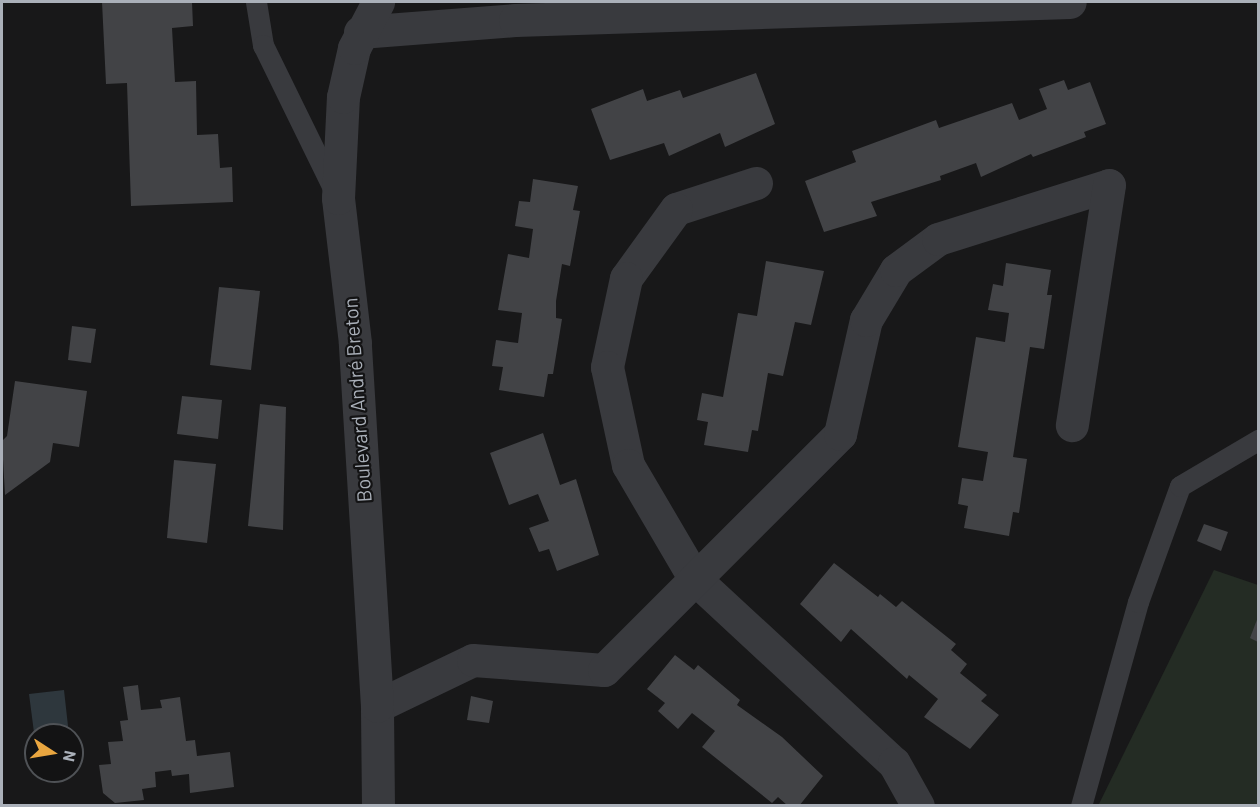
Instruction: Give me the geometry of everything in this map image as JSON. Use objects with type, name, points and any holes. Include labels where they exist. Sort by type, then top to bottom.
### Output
[{"type":"street","name":"Boulevard André Breton","points":[[378,2],[360,32],[343,97],[338,198],[355,343],[377,706],[378,806]]},
{"type":"street","points":[[360,32],[509,11],[1070,2]]},
{"type":"street","points":[[756,183],[676,210],[626,278],[607,367],[628,465],[695,579],[894,763],[918,806]]},
{"type":"street","points":[[377,706],[473,660],[604,670],[840,434],[866,320],[896,270],[938,239],[1109,184],[1072,425]]},
{"type":"lane","points":[[256,2],[263,45],[338,198]]},
{"type":"lane","points":[[1081,806],[1138,602],[1180,486],[1258,440]]},
{"type":"shaded area","points":[[1214,570],[1258,585],[1258,805],[1098,806]]},
{"type":"shaded area","points":[[64,690],[68,723],[33,723],[29,694]]},
{"type":"building","points":[[102,2],[192,2],[193,26],[172,28],[175,82],[196,81],[197,135],[218,134],[220,168],[232,167],[233,202],[131,206],[127,83],[106,84]]},
{"type":"building","points":[[756,73],[775,124],[725,147],[720,133],[669,156],[664,143],[610,160],[591,109],[643,89],[647,101],[680,90],[683,98]]},
{"type":"building","points":[[1064,80],[1068,90],[1090,82],[1106,124],[1084,132],[1086,137],[1033,157],[1031,154],[981,177],[976,163],[940,176],[941,180],[871,202],[877,216],[824,232],[805,181],[856,162],[852,151],[936,120],[939,128],[1012,103],[1019,120],[1047,109],[1039,89]]},
{"type":"building","points":[[533,179],[578,186],[573,210],[580,211],[570,266],[562,264],[556,301],[556,318],[562,319],[553,374],[548,374],[544,397],[499,390],[503,367],[492,366],[496,340],[518,343],[522,313],[498,310],[508,254],[529,258],[533,229],[515,226],[519,201],[530,202]]},
{"type":"building","points":[[766,261],[824,271],[811,325],[795,322],[783,376],[768,373],[758,431],[752,430],[748,452],[704,445],[708,422],[697,420],[702,393],[723,397],[738,313],[757,316]]},
{"type":"building","points":[[1006,263],[1051,270],[1047,295],[1052,295],[1044,349],[1030,347],[1013,457],[1027,459],[1019,513],[1013,512],[1009,536],[964,528],[968,506],[958,504],[962,478],[983,481],[988,452],[958,447],[976,337],[1005,342],[1009,313],[988,310],[993,284],[1003,286]]},
{"type":"building","points":[[219,287],[260,291],[251,370],[210,365]]},
{"type":"building","points":[[72,326],[96,329],[91,363],[68,360]]},
{"type":"building","points":[[15,381],[87,391],[79,447],[53,443],[50,462],[5,495],[2,441],[7,436]]},
{"type":"building","points":[[182,396],[222,400],[218,439],[177,434]]},
{"type":"building","points":[[260,404],[286,407],[283,530],[248,526]]},
{"type":"building","points":[[543,433],[560,485],[576,479],[599,555],[557,571],[549,549],[539,552],[529,528],[549,521],[538,494],[509,505],[490,453]]},
{"type":"building","points":[[174,460],[216,464],[207,543],[167,538]]},
{"type":"building","points":[[1204,524],[1228,532],[1221,551],[1197,541]]},
{"type":"building","points":[[834,563],[878,597],[880,594],[896,607],[902,601],[956,644],[951,650],[967,664],[960,673],[987,695],[981,701],[999,715],[970,749],[924,717],[938,699],[909,675],[907,679],[851,629],[841,642],[800,604]]},
{"type":"building","points":[[1258,617],[1258,642],[1250,638]]},
{"type":"building","points":[[675,655],[694,670],[698,665],[740,700],[737,705],[782,737],[823,776],[799,806],[788,806],[778,797],[772,803],[702,747],[715,731],[692,713],[678,729],[658,711],[665,703],[647,689]]},
{"type":"building","points":[[138,685],[141,710],[162,708],[160,700],[180,697],[186,741],[195,740],[197,756],[230,752],[234,787],[190,793],[189,774],[172,776],[171,770],[155,772],[156,787],[142,789],[144,800],[115,803],[103,793],[99,765],[111,764],[108,742],[123,741],[120,721],[128,720],[123,687]]},
{"type":"building","points":[[471,696],[493,701],[489,723],[467,720]]}]
